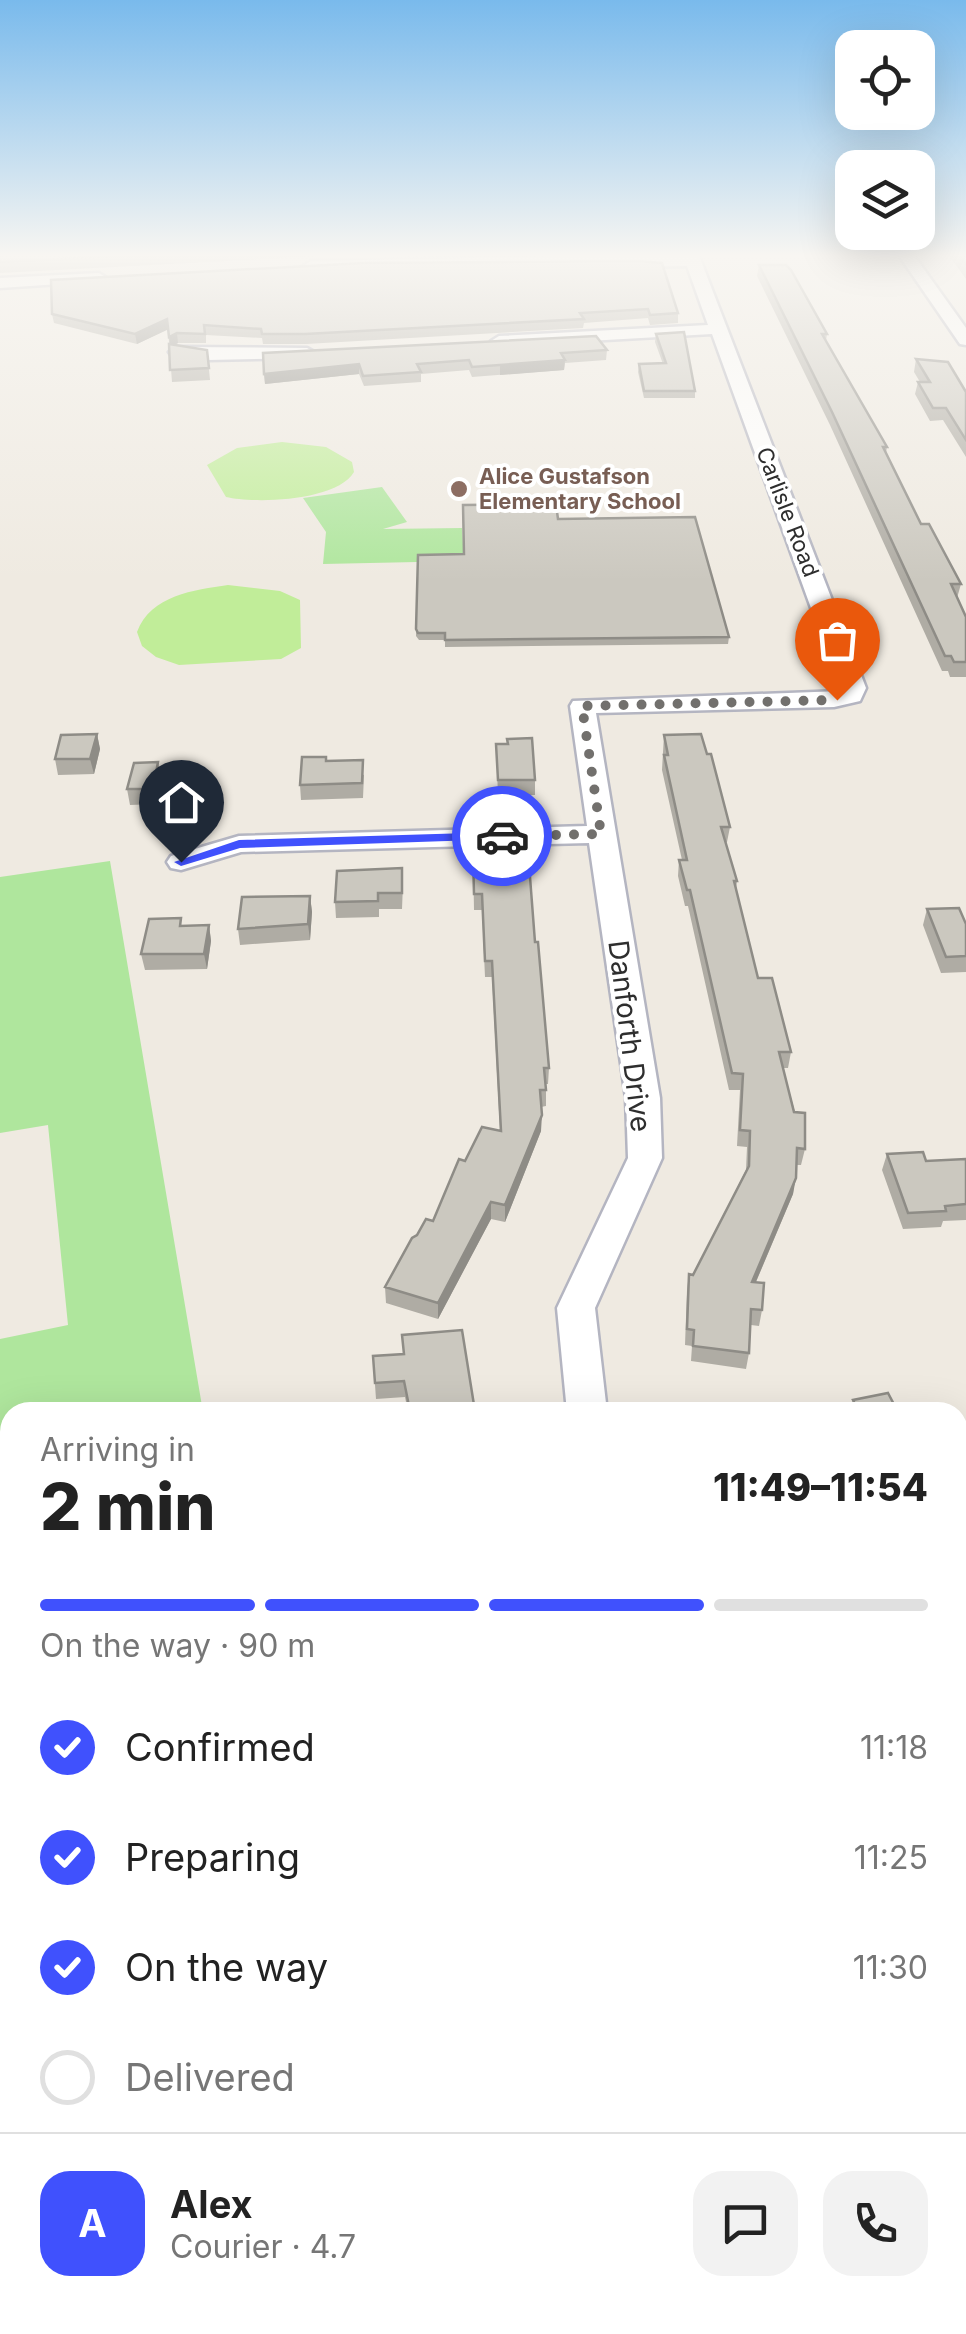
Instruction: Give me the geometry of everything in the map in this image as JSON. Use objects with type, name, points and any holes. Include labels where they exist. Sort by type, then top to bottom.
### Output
[{"type":"street","name":"Carlisle Road","points":[[582,706],[834,700],[851,696],[854,688],[733,363]]},
{"type":"street","name":"Danforth Drive","points":[[582,706],[643,1098],[645,1158],[576,1308],[586,1402]]},
{"type":"street","points":[[181,862],[239,844],[601,834]]},
{"type":"green space","points":[[282,442],[326,447],[352,462],[354,472],[331,489],[295,498],[226,497],[207,465],[237,448]]},
{"type":"green space","points":[[382,487],[407,522],[383,529],[462,528],[464,561],[323,564],[326,532],[303,498]]},
{"type":"green space","points":[[228,585],[280,591],[300,600],[301,648],[281,659],[179,665],[156,657],[142,646],[137,632],[152,610],[163,602],[188,592]]},
{"type":"green space","points":[[110,861],[201,1402],[0,1402],[0,1339],[68,1325],[48,1125],[0,1133],[0,877]]},
{"type":"building","points":[[170,363],[208,363],[209,368],[170,370]]},
{"type":"building","points":[[263,363],[431,363],[417,364],[421,372],[363,376],[359,364],[264,374]]},
{"type":"building","points":[[470,363],[526,363],[472,367]]},
{"type":"building","points":[[690,363],[695,391],[644,391],[639,364]]},
{"type":"building","points":[[808,363],[839,363],[887,447],[883,447],[921,524],[929,524],[961,584],[951,584],[966,617],[966,662],[954,662],[951,656],[945,656]]},
{"type":"building","points":[[918,363],[949,363],[966,392],[966,440],[946,408],[933,408],[918,382],[930,382]]},
{"type":"building","points":[[556,504],[558,519],[695,517],[729,637],[445,640],[445,633],[418,633],[418,555],[464,554],[463,505]]},
{"type":"building","points":[[97,734],[90,759],[55,759],[61,735]]},
{"type":"building","points":[[701,734],[707,754],[711,754],[730,827],[721,827],[758,978],[772,978],[791,1052],[779,1052],[794,1112],[805,1113],[805,1149],[797,1148],[796,1178],[752,1282],[764,1283],[762,1310],[751,1309],[749,1353],[693,1346],[694,1330],[687,1329],[689,1274],[693,1275],[749,1166],[750,1131],[740,1130],[743,1074],[732,1073],[690,890],[679,860],[687,860],[664,755],[668,755],[664,735]]},
{"type":"building","points":[[532,738],[535,780],[498,780],[496,744],[508,744],[507,739]]},
{"type":"building","points":[[302,757],[363,760],[362,783],[300,785]]},
{"type":"building","points":[[158,762],[153,789],[127,789],[134,763]]},
{"type":"building","points":[[473,855],[515,855],[520,877],[530,877],[549,1068],[544,1068],[546,1090],[540,1090],[542,1115],[505,1205],[491,1202],[438,1303],[385,1287],[412,1238],[426,1219],[433,1221],[459,1159],[465,1161],[482,1127],[501,1131],[492,961],[485,961],[482,894],[474,894]]},
{"type":"building","points":[[402,868],[402,893],[378,893],[378,901],[335,902],[337,871]]},
{"type":"building","points":[[310,896],[308,924],[238,929],[242,897]]},
{"type":"building","points":[[959,908],[966,924],[966,956],[946,957],[927,909]]},
{"type":"building","points":[[181,918],[180,926],[209,925],[204,954],[141,954],[149,919]]},
{"type":"building","points":[[923,1152],[926,1161],[966,1159],[966,1204],[945,1206],[946,1211],[908,1213],[887,1154]]},
{"type":"building","points":[[462,1330],[474,1402],[408,1402],[404,1381],[375,1383],[373,1356],[404,1354],[402,1335]]},
{"type":"building","points":[[888,1393],[893,1402],[854,1402]]},
{"type":"way so far","points":[[502,836],[601,834],[582,706],[837,700]]},
{"type":"place","name":"Alice Gustafson Elementary School","points":[[459,489]]},
{"type":"route","points":[[181,862],[239,844],[502,836]]}]
